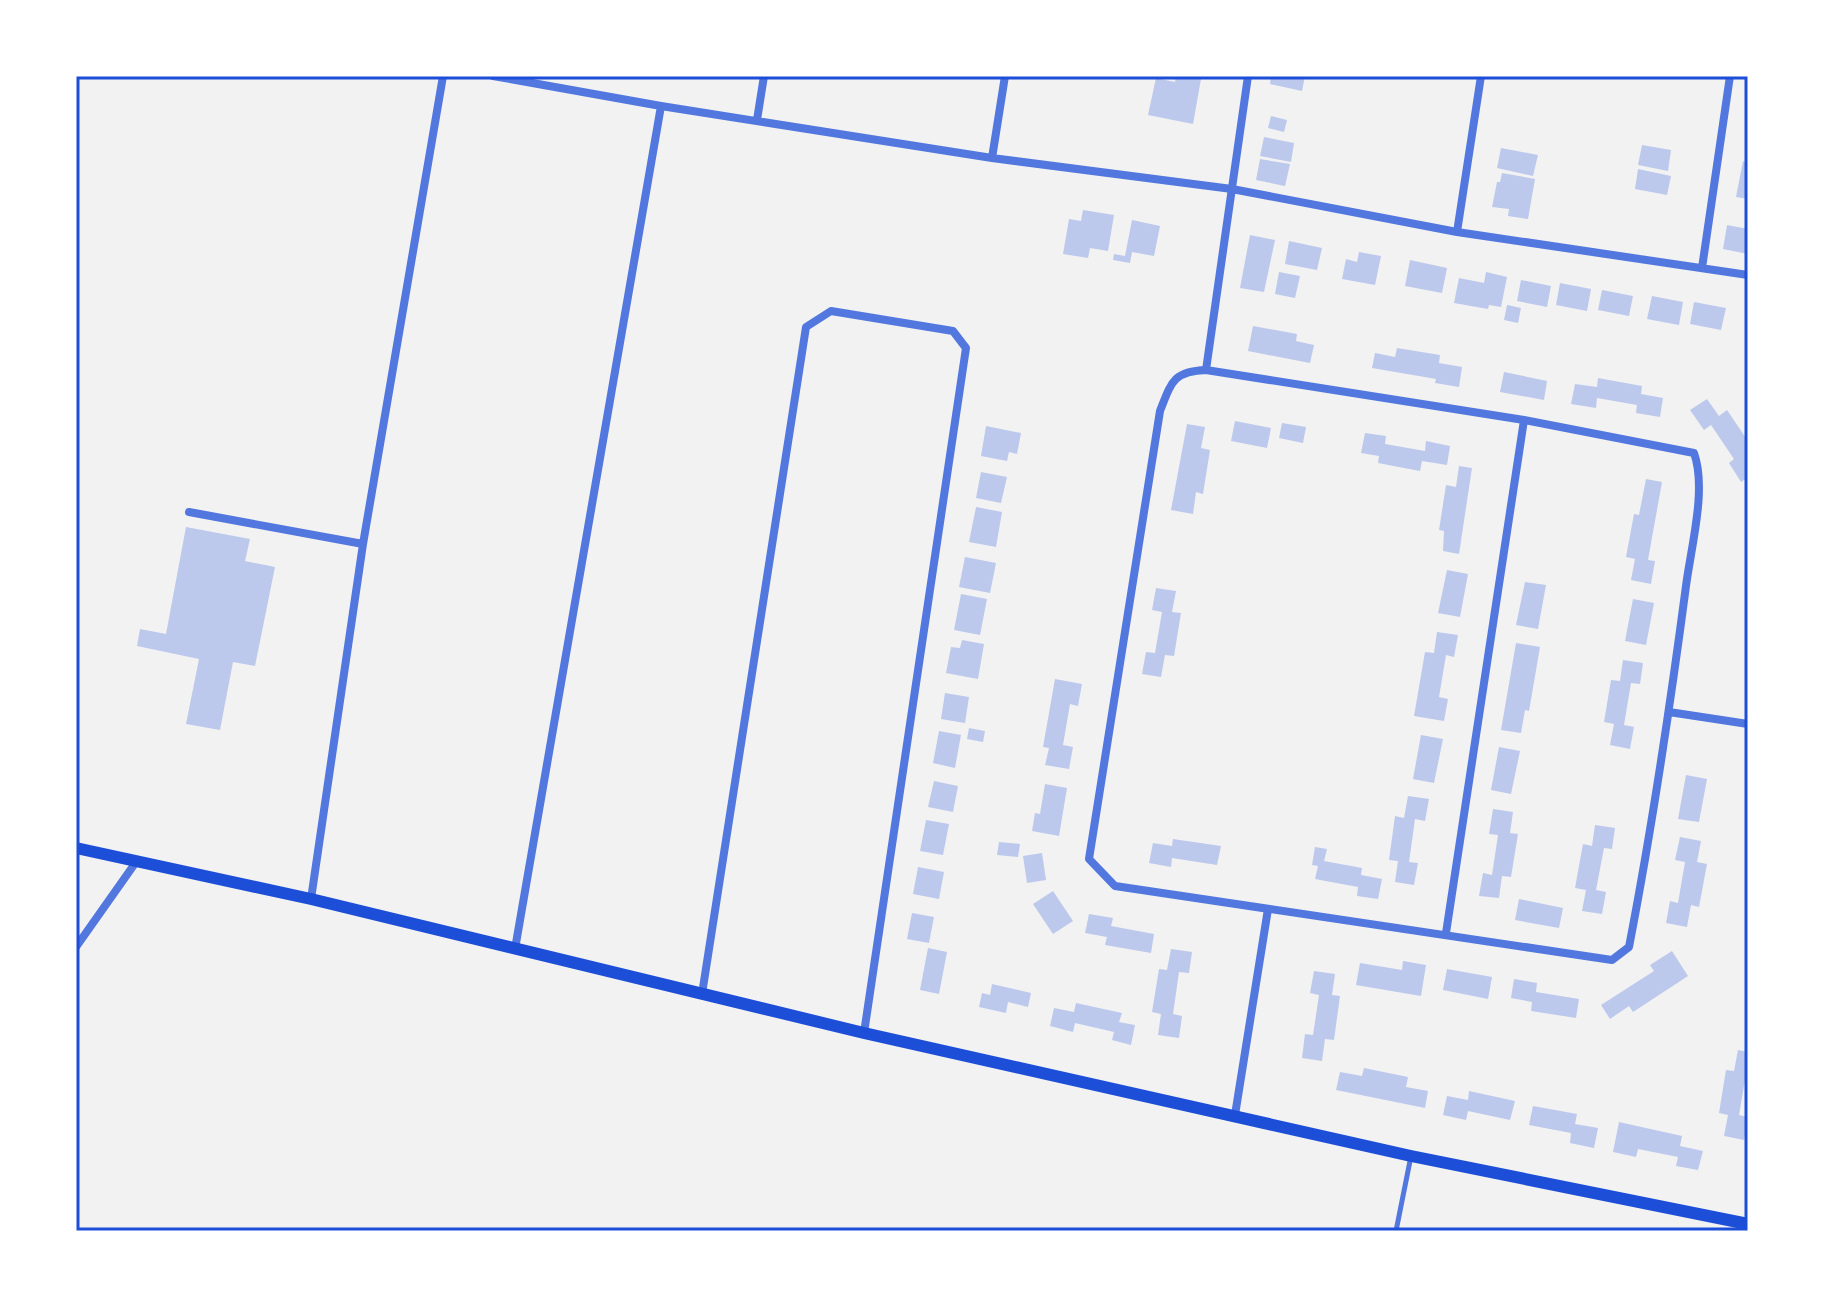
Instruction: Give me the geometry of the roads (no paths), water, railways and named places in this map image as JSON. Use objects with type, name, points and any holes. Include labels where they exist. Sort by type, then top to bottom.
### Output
[{"type":"main road","points":[[76,848],[311,899],[864,1033],[1411,1156],[1748,1224]]},
{"type":"street","points":[[311,899],[363,544],[443,76]]},
{"type":"street","points":[[493,76],[992,158],[1232,189],[1457,232],[1748,275]]},
{"type":"street","points":[[757,120],[764,76]]},
{"type":"street","points":[[992,158],[1005,76]]},
{"type":"street","points":[[1206,370],[1248,76]]},
{"type":"street","points":[[1457,232],[1481,76]]},
{"type":"street","points":[[1702,268],[1730,76]]},
{"type":"street","points":[[515,949],[661,106]]},
{"type":"street","points":[[702,994],[806,327],[831,311],[953,331],[966,348],[864,1033]]},
{"type":"street","points":[[1206,370],[1524,420],[1694,453],[1699,468],[1697,507],[1669,712],[1629,947],[1612,960],[1115,886],[1089,859],[1160,411],[1171,381],[1189,371],[1206,370]]},
{"type":"street","points":[[1446,933],[1524,420]]},
{"type":"street","points":[[189,512],[363,544]]},
{"type":"street","points":[[1669,712],[1748,724]]},
{"type":"street","points":[[76,947],[136,862]]},
{"type":"street","points":[[1235,1115],[1268,909]]},
{"type":"lane","points":[[1396,1231],[1411,1156]]}]
